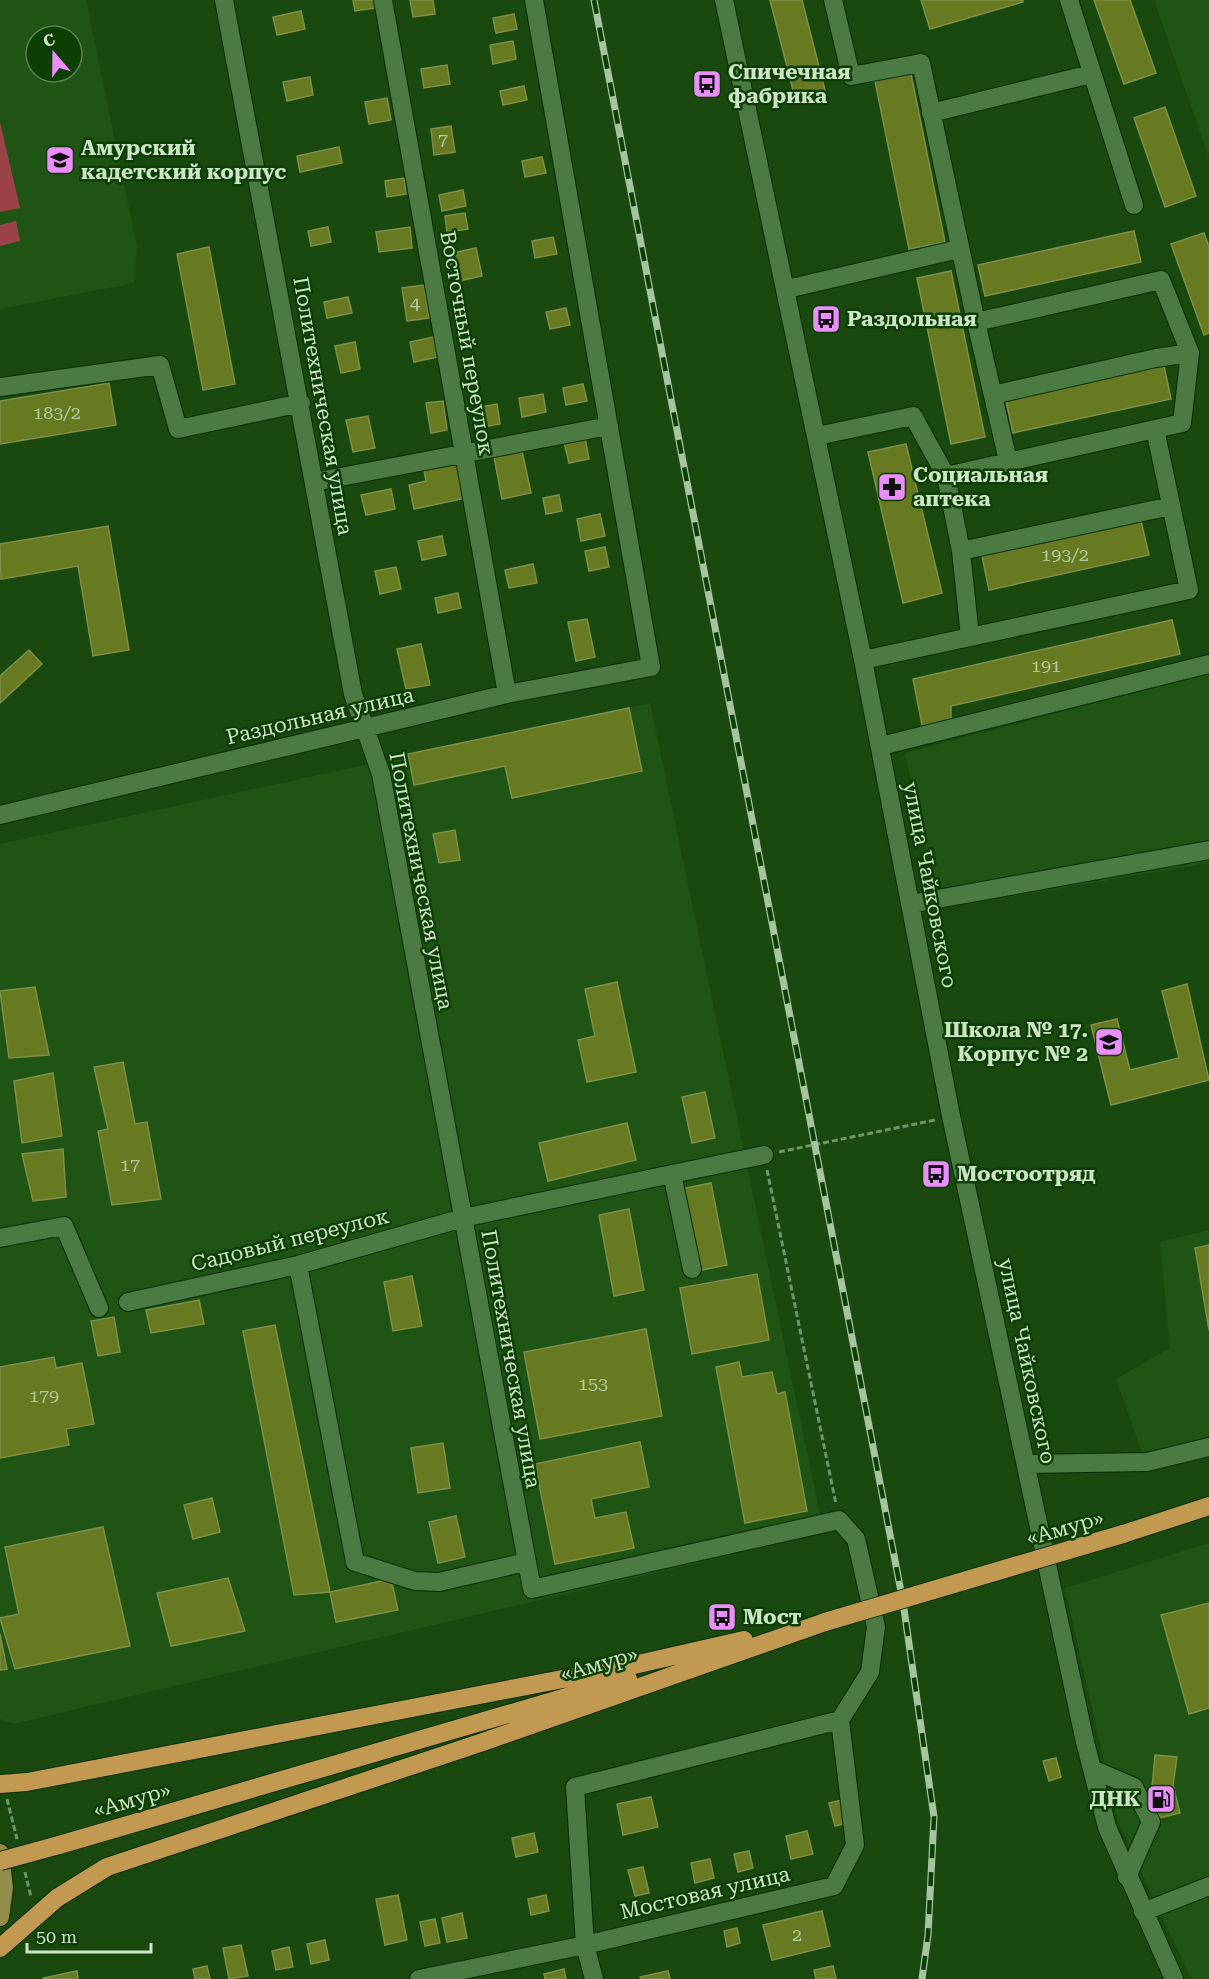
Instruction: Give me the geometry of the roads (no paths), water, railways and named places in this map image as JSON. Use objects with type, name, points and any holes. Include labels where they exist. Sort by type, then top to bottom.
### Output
[{"type":"highway","name":"«Амур»","points":[[0,1861],[825,1622],[1123,1534],[1209,1506]]},
{"type":"highway","points":[[0,1784],[27,1782],[625,1667],[825,1622]]},
{"type":"highway","points":[[0,1948],[65,1892],[107,1867],[480,1743],[825,1622]]},
{"type":"main road","points":[[0,1853],[4,1888],[0,1917]]},
{"type":"street","name":"Политехническая улица","points":[[224,0],[301,403],[353,694],[381,774],[532,1589],[839,1520],[856,1539],[876,1627],[870,1672],[840,1720]]},
{"type":"street","name":"Восточный переулок","points":[[383,0],[507,694]]},
{"type":"street","points":[[314,482],[609,426],[534,0]]},
{"type":"street","name":"улица Чайковского","points":[[724,0],[818,436],[881,746],[951,1116],[1092,1769],[1107,1827],[1127,1877],[1174,1979]]},
{"type":"street","points":[[833,0],[852,75],[921,63],[959,249],[1008,461]]},
{"type":"street","points":[[1069,0],[1134,205]]},
{"type":"street","points":[[931,112],[1091,74]]},
{"type":"street","points":[[787,288],[959,249]]},
{"type":"street","points":[[946,476],[1182,423],[1190,353],[1161,280],[976,322]]},
{"type":"street","points":[[993,394],[1156,357],[1190,353]]},
{"type":"street","points":[[0,387],[160,365],[178,429],[301,403]]},
{"type":"street","points":[[818,436],[913,416],[946,476],[961,551],[970,637]]},
{"type":"street","name":"Раздольная улица","points":[[0,815],[507,694],[651,667],[609,426]]},
{"type":"street","points":[[863,660],[1189,590],[1155,429]]},
{"type":"street","points":[[961,551],[1171,506]]},
{"type":"street","points":[[881,746],[1209,664]]},
{"type":"street","points":[[910,903],[1209,850]]},
{"type":"street","name":"Садовый переулок","points":[[128,1302],[298,1265],[463,1218],[764,1155]]},
{"type":"street","points":[[672,1174],[692,1269]]},
{"type":"street","points":[[0,1238],[64,1226],[99,1308]]},
{"type":"street","points":[[298,1265],[355,1563],[416,1581],[439,1582],[526,1562]]},
{"type":"street","points":[[1026,1464],[1147,1462],[1209,1447]]},
{"type":"street","points":[[594,1979],[585,1945],[575,1787],[840,1720]]},
{"type":"street","name":"Мостовая улица","points":[[419,1979],[585,1945],[834,1886],[855,1845],[840,1720]]},
{"type":"street","points":[[1092,1769],[1134,1787],[1151,1822],[1127,1877]]},
{"type":"street","points":[[1143,1912],[1209,1886]]},
{"type":"railway","points":[[594,0],[903,1602],[934,1817],[928,1935],[922,1979]]},
{"type":"place","name":"Спичечная фабрика","points":[[707,84]]},
{"type":"place","name":"Амурский кадетский корпус","points":[[60,160]]},
{"type":"place","name":"Раздольная","points":[[826,319]]},
{"type":"place","name":"Социальная аптека","points":[[892,487]]},
{"type":"place","name":"Школа № 17. Корпус № 2","points":[[1109,1042]]},
{"type":"place","name":"Мостоотряд","points":[[936,1174]]},
{"type":"place","name":"Мост","points":[[722,1617]]},
{"type":"place","name":"ДНК","points":[[1161,1799]]}]
